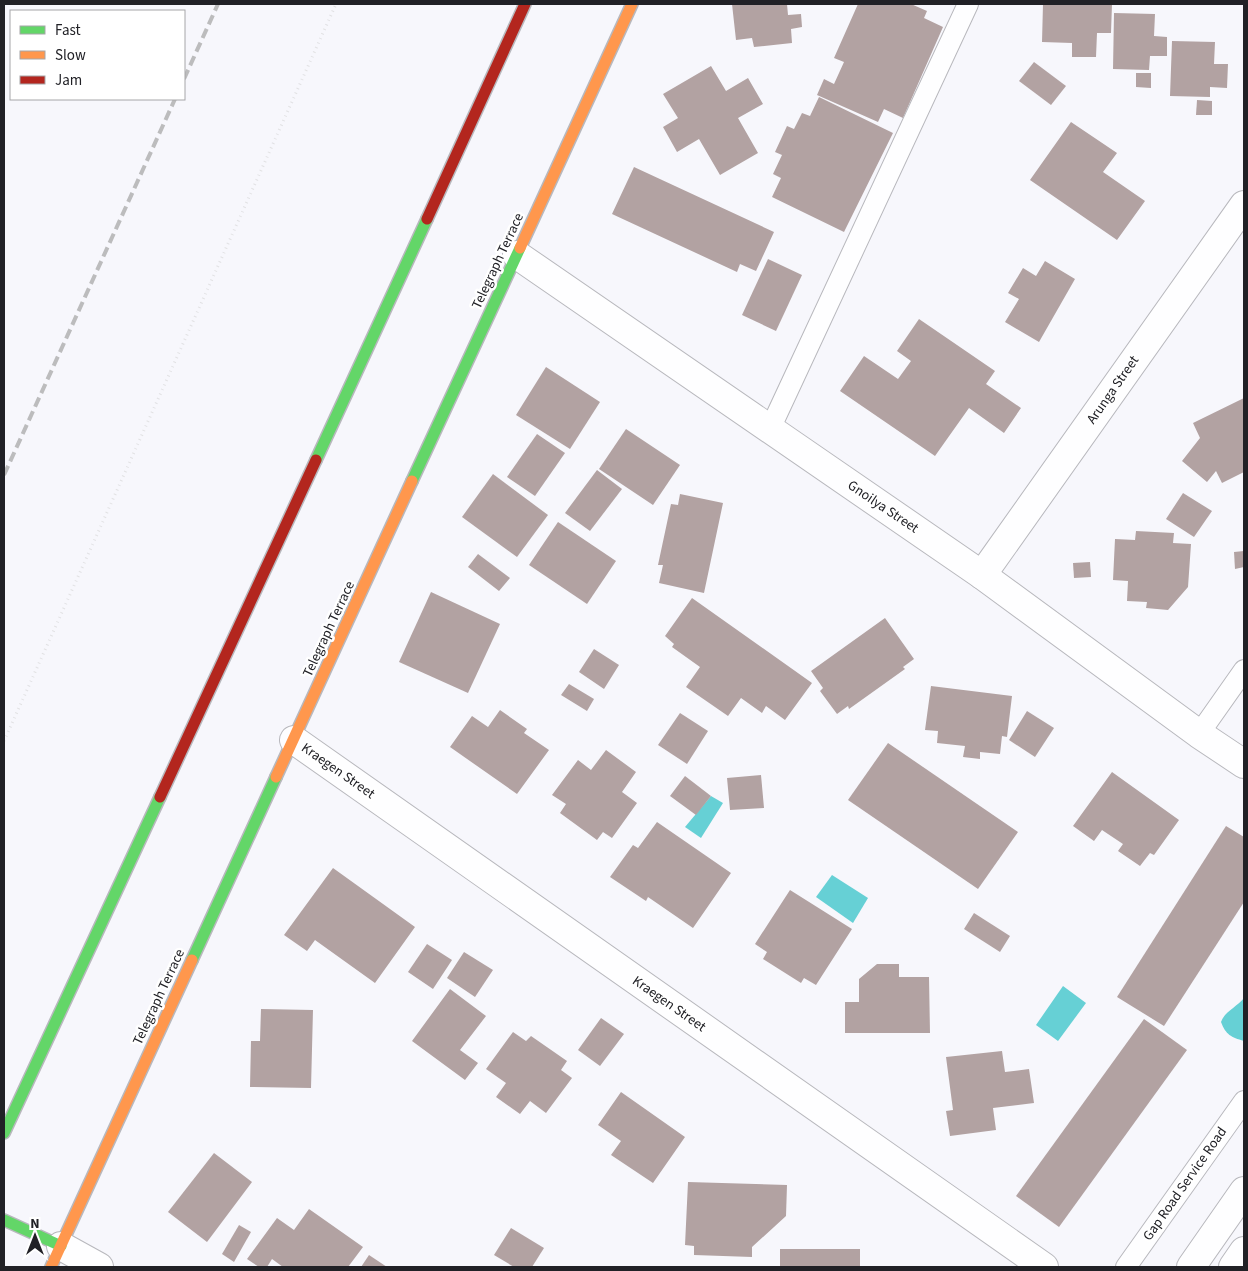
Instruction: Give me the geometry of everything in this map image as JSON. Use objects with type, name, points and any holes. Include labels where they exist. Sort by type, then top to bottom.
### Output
[{"type":"highway","points":[[4,1133],[435,203],[525,4]]},
{"type":"highway","name":"Telegraph Terrace","points":[[56,1257],[632,4]]},
{"type":"highway","points":[[4,1220],[56,1257]]},
{"type":"street","name":"Arunga Street","points":[[982,575],[1244,205]]},
{"type":"street","name":"Gnoilya Street","points":[[517,255],[982,575],[1244,764]]},
{"type":"street","name":"Kraegen Street","points":[[294,740],[1044,1267]]},
{"type":"street","points":[[1192,1267],[1244,1191]]},
{"type":"street","points":[[1233,1267],[1244,1252]]},
{"type":"street","points":[[56,1257],[99,1267]]},
{"type":"lane","points":[[770,429],[968,4]]},
{"type":"lane","points":[[1200,734],[1244,670]]},
{"type":"lane","name":"Gap Road Service Road","points":[[1126,1267],[1244,1101]]},
{"type":"path","points":[[4,741],[336,4]]},
{"type":"water","points":[[711,796],[723,803],[701,838],[685,827]]},
{"type":"water","points":[[832,875],[868,898],[853,923],[816,897]]},
{"type":"water","points":[[1063,986],[1086,1003],[1058,1041],[1036,1025]]},
{"type":"water","points":[[1244,998],[1244,1041],[1230,1035],[1221,1022],[1225,1015]]},
{"type":"building","points":[[732,4],[787,4],[788,15],[801,14],[802,27],[791,29],[792,43],[754,47],[752,38],[736,40]]},
{"type":"building","points":[[858,4],[911,4],[927,11],[924,18],[943,27],[903,118],[884,109],[878,122],[817,95],[824,79],[834,84],[844,62],[834,58]]},
{"type":"building","points":[[1043,4],[1112,4],[1111,33],[1097,33],[1096,57],[1072,57],[1072,43],[1042,42]]},
{"type":"building","points":[[1114,13],[1155,14],[1154,36],[1167,37],[1167,56],[1150,56],[1149,70],[1113,69]]},
{"type":"building","points":[[1172,41],[1215,42],[1214,64],[1228,64],[1227,88],[1210,87],[1210,97],[1170,96]]},
{"type":"building","points":[[1034,62],[1066,86],[1051,105],[1019,81]]},
{"type":"building","points":[[711,66],[726,91],[748,78],[763,104],[738,118],[758,153],[720,175],[699,139],[677,152],[663,127],[678,118],[663,94]]},
{"type":"building","points":[[1136,73],[1151,73],[1151,88],[1136,87]]},
{"type":"building","points":[[819,97],[893,133],[844,232],[772,197],[781,178],[773,174],[782,155],[775,152],[787,126],[794,129],[802,113],[810,116]]},
{"type":"building","points":[[1197,100],[1212,101],[1212,115],[1196,115]]},
{"type":"building","points":[[1071,122],[1117,153],[1103,172],[1145,201],[1117,240],[1030,180]]},
{"type":"building","points":[[634,167],[774,232],[756,271],[740,264],[737,272],[612,214]]},
{"type":"building","points":[[768,259],[802,275],[776,331],[742,315]]},
{"type":"building","points":[[1045,261],[1075,279],[1039,342],[1005,322],[1019,299],[1008,293],[1023,268],[1036,276]]},
{"type":"building","points":[[919,319],[995,371],[986,384],[1021,408],[1004,433],[969,408],[935,456],[840,391],[864,356],[898,379],[911,361],[897,351]]},
{"type":"building","points":[[546,367],[600,402],[570,449],[516,415]]},
{"type":"building","points":[[1244,398],[1244,472],[1222,483],[1216,471],[1207,482],[1182,461],[1200,438],[1193,423]]},
{"type":"building","points":[[626,429],[680,465],[653,505],[599,469]]},
{"type":"building","points":[[537,434],[565,453],[535,496],[507,477]]},
{"type":"building","points":[[597,470],[622,489],[590,531],[565,513]]},
{"type":"building","points":[[493,474],[548,515],[517,557],[462,517]]},
{"type":"building","points":[[1183,493],[1212,511],[1194,537],[1166,519]]},
{"type":"building","points":[[680,494],[723,503],[704,593],[659,583],[663,565],[658,565],[671,504],[678,505]]},
{"type":"building","points":[[558,522],[616,561],[587,604],[529,565]]},
{"type":"building","points":[[1136,531],[1174,533],[1173,543],[1191,544],[1188,587],[1168,610],[1146,608],[1147,602],[1127,601],[1128,581],[1113,580],[1115,539],[1135,540]]},
{"type":"building","points":[[1244,551],[1244,567],[1235,569],[1234,552]]},
{"type":"building","points":[[478,554],[510,578],[499,591],[468,567]]},
{"type":"building","points":[[1090,562],[1091,577],[1074,578],[1073,563]]},
{"type":"building","points":[[431,592],[500,624],[468,693],[399,662]]},
{"type":"building","points":[[692,598],[812,683],[785,720],[766,706],[762,713],[741,698],[728,716],[686,687],[700,667],[672,647],[674,644],[665,636]]},
{"type":"building","points":[[885,618],[914,659],[903,667],[905,669],[849,709],[848,706],[837,714],[820,691],[823,688],[811,671]]},
{"type":"building","points":[[594,649],[619,665],[604,689],[579,672]]},
{"type":"building","points":[[569,684],[594,699],[587,711],[561,695]]},
{"type":"building","points":[[931,686],[1012,696],[1007,737],[1002,736],[1000,754],[980,752],[980,759],[963,757],[965,746],[937,743],[938,731],[925,730]]},
{"type":"building","points":[[500,710],[527,729],[524,733],[549,750],[517,794],[450,747],[472,716],[488,727]]},
{"type":"building","points":[[1027,711],[1054,728],[1035,757],[1009,740]]},
{"type":"building","points":[[680,713],[708,731],[687,764],[658,745]]},
{"type":"building","points":[[888,743],[1018,832],[978,889],[848,800]]},
{"type":"building","points":[[606,750],[636,772],[622,792],[637,803],[612,838],[603,832],[597,840],[560,813],[566,804],[552,795],[578,760],[591,770]]},
{"type":"building","points":[[1112,772],[1179,820],[1154,855],[1150,853],[1140,866],[1118,851],[1123,844],[1102,830],[1094,841],[1073,826]]},
{"type":"building","points":[[761,775],[764,808],[730,810],[727,778]]},
{"type":"building","points":[[685,776],[711,796],[696,815],[670,796]]},
{"type":"building","points":[[657,822],[731,873],[693,928],[648,897],[646,901],[610,877],[633,845],[638,848]]},
{"type":"building","points":[[1226,826],[1244,837],[1244,902],[1164,1026],[1117,997]]},
{"type":"building","points":[[333,868],[415,927],[375,983],[315,940],[307,951],[284,935]]},
{"type":"building","points":[[790,890],[852,929],[816,985],[804,978],[801,983],[763,959],[767,952],[755,944]]},
{"type":"building","points":[[974,913],[1010,936],[1000,952],[964,929]]},
{"type":"building","points":[[427,944],[452,960],[433,989],[408,972]]},
{"type":"building","points":[[464,952],[493,970],[475,997],[447,978]]},
{"type":"building","points":[[877,964],[899,964],[899,977],[929,977],[930,1033],[845,1033],[845,1002],[859,1002],[859,979]]},
{"type":"building","points":[[450,989],[486,1016],[460,1050],[478,1063],[465,1080],[412,1041]]},
{"type":"building","points":[[261,1009],[313,1010],[311,1088],[250,1087],[251,1041],[260,1041]]},
{"type":"building","points":[[601,1018],[624,1034],[600,1066],[578,1050]]},
{"type":"building","points":[[1144,1019],[1187,1050],[1059,1227],[1016,1196]]},
{"type":"building","points":[[513,1032],[526,1041],[531,1036],[567,1061],[561,1070],[572,1078],[546,1113],[530,1101],[520,1114],[496,1097],[506,1083],[486,1069]]},
{"type":"building","points":[[1002,1051],[1005,1072],[1029,1069],[1034,1103],[993,1108],[996,1130],[950,1136],[946,1111],[953,1110],[946,1057]]},
{"type":"building","points":[[621,1092],[685,1137],[653,1183],[611,1155],[621,1141],[598,1125]]},
{"type":"building","points":[[214,1153],[252,1182],[207,1242],[168,1212]]},
{"type":"building","points":[[688,1182],[787,1185],[786,1216],[752,1247],[752,1257],[694,1255],[694,1246],[685,1245]]},
{"type":"building","points":[[309,1209],[363,1247],[348,1267],[283,1267],[272,1259],[267,1267],[259,1267],[247,1259],[277,1218],[294,1230]]},
{"type":"building","points":[[239,1225],[251,1232],[234,1262],[222,1254]]},
{"type":"building","points":[[511,1228],[544,1248],[532,1267],[514,1267],[494,1255]]},
{"type":"building","points":[[780,1249],[860,1249],[860,1267],[780,1267]]},
{"type":"building","points":[[369,1255],[387,1267],[361,1267]]},
{"type":"railway","points":[[185,77],[218,4]]},
{"type":"railway","points":[[4,475],[175,100]]},
{"type":"traffic: fast","points":[[316,460],[427,219]]},
{"type":"traffic: fast","points":[[412,481],[520,248]]},
{"type":"traffic: fast","points":[[192,960],[276,777]]},
{"type":"traffic: fast","points":[[4,1133],[160,797]]},
{"type":"traffic: fast","points":[[4,1220],[61,1246]]},
{"type":"traffic: slow","points":[[520,248],[632,4]]},
{"type":"traffic: slow","points":[[276,777],[412,481]]},
{"type":"traffic: slow","points":[[51,1267],[192,960]]},
{"type":"traffic: jam","points":[[427,219],[525,4]]},
{"type":"traffic: jam","points":[[160,797],[316,460]]}]
